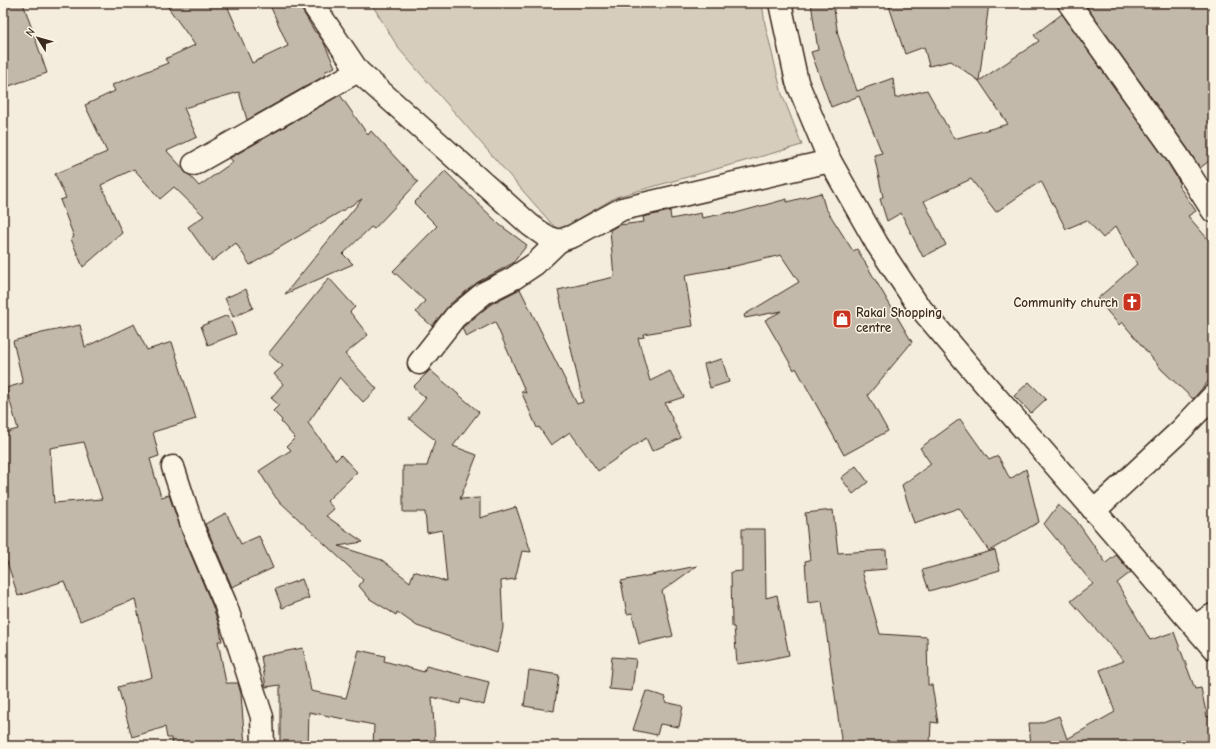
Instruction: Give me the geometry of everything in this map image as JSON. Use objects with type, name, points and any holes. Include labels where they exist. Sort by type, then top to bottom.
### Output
[{"type":"street","points":[[312,3],[358,71],[530,225],[547,237],[559,241]]},
{"type":"street","points":[[780,3],[797,82],[830,161],[877,244],[917,304],[1213,648]]},
{"type":"street","points":[[1069,3],[1178,156],[1213,211]]},
{"type":"street","points":[[194,164],[358,71]]},
{"type":"street","points":[[419,363],[455,316],[484,293],[514,278],[535,264],[559,241],[573,236],[622,209],[830,161]]},
{"type":"street","points":[[1094,511],[1180,431],[1213,396]]},
{"type":"street","points":[[173,467],[193,528],[225,603],[245,664],[262,717],[263,746]]},
{"type":"street","points":[[1194,626],[1213,615]]},
{"type":"shaded area","points":[[371,3],[762,3],[765,24],[782,94],[802,145],[616,197],[558,231],[399,49]]},
{"type":"building","points":[[3,3],[23,3],[47,73],[9,86],[3,69]]},
{"type":"building","points":[[165,3],[226,3],[252,63],[288,46],[269,3],[300,3],[302,10],[315,32],[323,41],[335,67],[324,72],[326,75],[247,120],[239,92],[184,108],[197,137],[167,151],[199,186],[233,162],[230,158],[340,95],[368,135],[371,131],[418,182],[374,229],[371,227],[343,254],[353,264],[285,294],[362,199],[250,265],[236,243],[212,261],[188,227],[204,216],[174,187],[160,199],[134,169],[101,185],[122,233],[83,267],[71,239],[74,237],[60,200],[66,198],[55,174],[107,152],[85,105],[115,91],[112,85],[168,63],[165,59],[195,45]]},
{"type":"building","points":[[811,3],[833,3],[838,35],[857,91],[893,78],[895,98],[927,90],[954,139],[1008,124],[979,81],[1039,41],[1034,35],[1062,14],[1168,163],[1180,183],[1178,185],[1196,211],[1188,216],[1213,245],[1213,376],[1193,399],[1162,370],[1122,322],[1119,325],[1097,299],[1137,264],[1116,226],[1103,238],[1087,220],[1066,229],[1041,181],[996,212],[971,179],[924,201],[946,245],[923,257],[901,213],[887,221],[880,199],[883,197],[874,155],[882,153],[859,96],[831,107],[811,52],[818,50]]},
{"type":"building","points":[[888,3],[989,3],[979,81],[951,61],[929,66],[924,47],[905,54]]},
{"type":"building","points":[[1084,3],[1213,3],[1213,158],[1200,168],[1188,149]]},
{"type":"building","points":[[445,171],[500,225],[527,245],[513,263],[478,282],[450,304],[432,326],[416,312],[425,301],[393,271],[437,226],[414,203]]},
{"type":"building","points":[[821,193],[825,207],[853,251],[857,249],[912,342],[868,395],[888,431],[844,455],[796,368],[794,370],[765,320],[782,311],[745,318],[744,315],[799,282],[781,255],[735,266],[685,275],[693,326],[643,334],[644,337],[638,338],[650,381],[670,371],[684,397],[665,403],[681,438],[652,451],[646,438],[598,471],[570,432],[551,445],[539,427],[537,428],[521,391],[526,393],[495,322],[466,337],[462,328],[491,304],[520,289],[577,404],[583,402],[558,290],[614,277],[610,230],[619,225],[644,222],[643,217],[670,211],[671,219],[701,213],[702,218],[732,212],[732,214],[787,199],[787,202]]},
{"type":"building","points":[[329,278],[355,307],[350,312],[368,335],[345,354],[377,389],[363,402],[340,377],[308,423],[336,460],[341,455],[357,472],[327,501],[334,509],[326,516],[363,542],[338,546],[382,560],[410,582],[414,571],[447,582],[442,530],[427,533],[425,512],[403,512],[403,466],[427,466],[435,440],[409,419],[426,398],[413,387],[430,370],[479,412],[453,446],[477,455],[460,499],[480,498],[480,518],[516,507],[531,552],[522,551],[515,579],[501,581],[503,628],[497,653],[417,626],[397,612],[396,615],[370,599],[359,586],[363,580],[276,498],[259,471],[291,450],[287,446],[295,438],[281,422],[282,420],[273,411],[279,405],[271,398],[283,384],[274,374],[283,366],[268,354]]},
{"type":"building","points":[[246,289],[253,308],[233,317],[225,298]]},
{"type":"building","points":[[228,315],[236,334],[208,345],[201,326]]},
{"type":"building","points":[[134,324],[147,350],[172,342],[196,419],[153,432],[159,456],[150,459],[161,497],[169,495],[182,533],[213,607],[220,629],[222,641],[218,641],[226,683],[238,683],[241,694],[245,746],[172,746],[171,738],[167,738],[165,727],[132,737],[118,687],[152,677],[135,599],[80,621],[64,581],[18,596],[7,562],[3,563],[3,433],[18,429],[6,388],[23,383],[13,341],[80,325],[85,347]],"holes":[[[84,442],[102,499],[54,503],[50,448]]]},
{"type":"building","points":[[722,359],[729,382],[710,388],[704,364]]},
{"type":"building","points":[[1029,382],[1046,399],[1031,413],[1014,396]]},
{"type":"building","points":[[960,419],[989,460],[998,456],[1010,479],[1026,469],[1039,522],[989,551],[959,508],[914,523],[902,485],[931,464],[920,448]]},
{"type":"building","points":[[856,466],[868,482],[853,494],[841,478]]},
{"type":"building","points":[[1058,505],[1076,520],[1106,563],[1116,555],[1131,572],[1117,583],[1150,640],[1174,632],[1195,689],[1201,688],[1207,717],[1213,716],[1213,746],[1031,746],[1029,723],[1040,723],[1059,716],[1067,739],[1115,712],[1100,670],[1124,661],[1071,601],[1093,584],[1044,524]]},
{"type":"building","points":[[833,510],[838,553],[886,550],[887,569],[862,571],[880,634],[927,637],[928,685],[932,685],[938,723],[931,722],[930,746],[842,746],[822,601],[808,603],[805,561],[810,560],[805,513]]},
{"type":"building","points":[[226,513],[241,544],[259,536],[273,568],[232,587],[205,524]]},
{"type":"building","points":[[742,529],[765,529],[766,598],[777,595],[789,655],[737,664],[734,627],[732,627],[731,572],[742,571]]},
{"type":"building","points":[[995,550],[1000,570],[929,591],[922,570]]},
{"type":"building","points":[[697,566],[662,591],[673,636],[639,644],[632,613],[627,614],[621,581]]},
{"type":"building","points":[[302,579],[309,598],[282,608],[275,589]]},
{"type":"building","points":[[303,648],[311,691],[346,698],[359,650],[385,656],[384,661],[424,672],[426,666],[489,682],[484,705],[461,699],[460,704],[432,697],[435,740],[373,745],[374,725],[309,712],[308,746],[280,746],[280,685],[266,687],[261,656]]},
{"type":"building","points":[[612,657],[636,659],[632,691],[609,689]]},
{"type":"building","points":[[529,670],[559,675],[554,711],[524,706]]},
{"type":"building","points":[[646,691],[666,697],[665,702],[683,706],[679,727],[660,724],[657,735],[633,730]]},
{"type":"place","name":"Community church","points":[[1132,302]]},
{"type":"place","name":"Rakai Shopping centre","points":[[842,319]]}]
